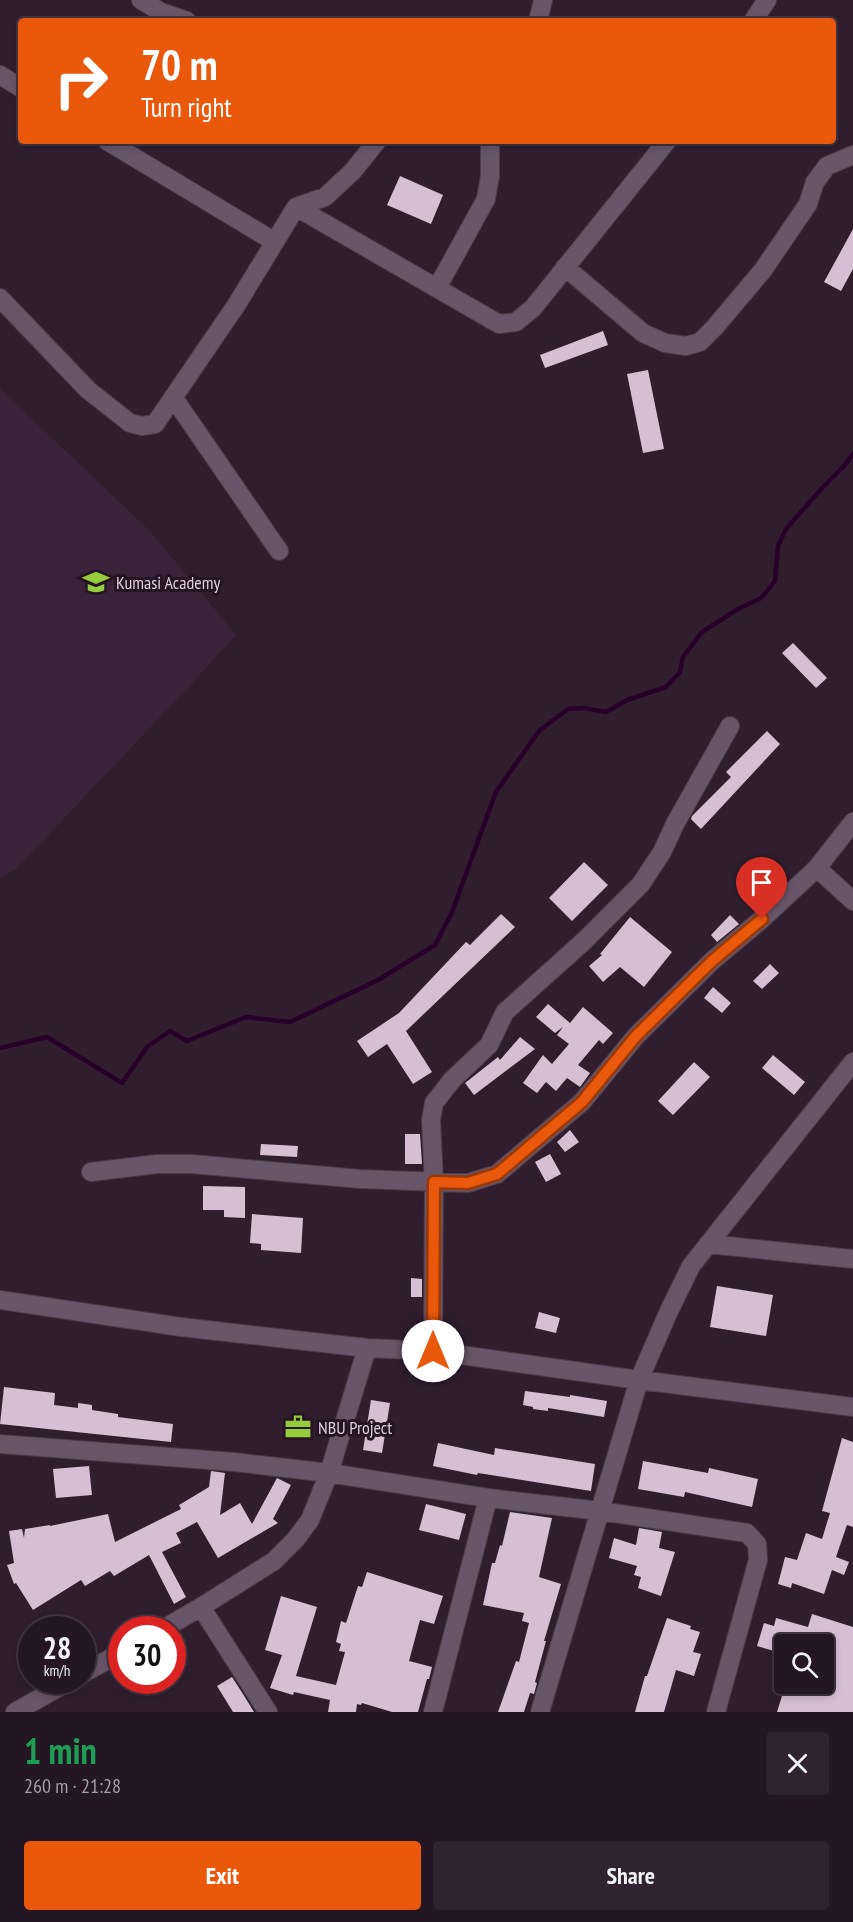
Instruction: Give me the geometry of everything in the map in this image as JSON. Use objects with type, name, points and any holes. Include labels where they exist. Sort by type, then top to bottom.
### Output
[{"type":"street","points":[[141,0],[161,12],[178,18]]},
{"type":"street","points":[[539,18],[543,0]]},
{"type":"street","points":[[755,18],[767,0]]},
{"type":"street","points":[[0,75],[18,86]]},
{"type":"street","points":[[112,144],[275,242]]},
{"type":"street","points":[[0,298],[88,390],[130,423],[142,426],[155,424],[237,304],[296,207],[324,197],[352,172],[375,144]]},
{"type":"street","points":[[436,288],[486,199],[490,144]]},
{"type":"street","points":[[296,207],[499,324],[516,322],[533,308],[666,144]]},
{"type":"street","points":[[565,267],[643,333],[665,343],[686,346],[700,342],[763,270],[808,204],[815,182],[827,166],[853,155]]},
{"type":"street","points":[[173,397],[279,551]]},
{"type":"street","points":[[433,1351],[434,1182],[431,1120],[434,1103],[452,1080],[489,1045],[505,1012],[584,941],[641,884],[662,852],[675,824],[730,726]]},
{"type":"street","points":[[91,1172],[157,1164],[192,1164],[360,1179],[468,1183],[497,1174],[582,1102],[636,1036],[712,961],[817,868],[853,822]]},
{"type":"street","points":[[817,868],[853,901]]},
{"type":"street","points":[[540,1712],[639,1380],[669,1311],[691,1266],[853,1062]]},
{"type":"street","points":[[708,1244],[853,1259]]},
{"type":"street","points":[[0,1300],[181,1327],[367,1348],[433,1351],[853,1407]]},
{"type":"street","points":[[185,1616],[274,1561],[295,1540],[310,1520],[329,1473],[367,1348]]},
{"type":"street","points":[[0,1444],[234,1462],[329,1473],[488,1498],[600,1511],[747,1533],[757,1544],[758,1560],[716,1712]]},
{"type":"street","points":[[433,1712],[488,1498]]},
{"type":"street","points":[[201,1607],[268,1712]]},
{"type":"street","points":[[15,1712],[36,1707],[53,1694]]},
{"type":"shaded area","name":"Kumasi Academy","points":[[0,389],[149,530],[236,635],[15,870],[0,878]]},
{"type":"building","points":[[400,176],[443,195],[431,224],[387,205]]},
{"type":"building","points":[[853,229],[853,269],[841,291],[824,282]]},
{"type":"building","points":[[603,331],[608,345],[545,368],[540,355]]},
{"type":"building","points":[[648,370],[664,449],[643,453],[627,374]]},
{"type":"building","points":[[793,643],[827,678],[816,688],[782,653]]},
{"type":"building","points":[[767,731],[780,744],[701,829],[691,819],[692,816],[731,777],[726,772]]},
{"type":"building","points":[[584,862],[608,885],[572,921],[549,898]]},
{"type":"building","points":[[501,914],[515,927],[406,1031],[432,1072],[413,1084],[387,1044],[368,1057],[357,1041],[399,1013],[466,942],[470,945]]},
{"type":"building","points":[[730,915],[739,924],[717,942],[711,935]]},
{"type":"building","points":[[630,917],[672,952],[644,987],[620,967],[603,982],[589,966],[602,955],[600,954]]},
{"type":"building","points":[[770,964],[779,973],[762,989],[753,981]]},
{"type":"building","points":[[713,987],[731,1003],[722,1013],[704,998]]},
{"type":"building","points":[[548,1004],[570,1023],[583,1007],[613,1033],[603,1044],[599,1040],[578,1065],[590,1073],[580,1087],[567,1078],[556,1091],[546,1082],[537,1093],[523,1083],[543,1055],[552,1064],[569,1044],[557,1035],[563,1027],[555,1033],[536,1017]]},
{"type":"building","points":[[520,1037],[535,1049],[474,1095],[465,1083],[498,1057],[500,1060]]},
{"type":"building","points":[[773,1055],[805,1082],[794,1095],[762,1068]]},
{"type":"building","points":[[694,1062],[710,1077],[673,1115],[658,1101]]},
{"type":"building","points":[[570,1130],[579,1142],[565,1152],[557,1142]]},
{"type":"building","points":[[405,1134],[420,1134],[422,1164],[405,1164]]},
{"type":"building","points":[[261,1144],[298,1146],[297,1157],[260,1155]]},
{"type":"building","points":[[550,1154],[561,1174],[546,1182],[535,1162]]},
{"type":"building","points":[[203,1186],[245,1187],[245,1218],[224,1217],[224,1210],[203,1210]]},
{"type":"building","points":[[252,1214],[303,1218],[301,1253],[261,1250],[261,1244],[250,1243]]},
{"type":"building","points":[[411,1278],[422,1279],[422,1297],[411,1297]]},
{"type":"building","points":[[717,1286],[773,1295],[766,1336],[710,1327]]},
{"type":"building","points":[[539,1312],[560,1318],[556,1333],[535,1328]]},
{"type":"building","points":[[4,1387],[55,1393],[54,1405],[78,1408],[78,1403],[92,1405],[92,1410],[118,1414],[118,1417],[173,1424],[171,1442],[0,1424]]},
{"type":"building","points":[[525,1391],[607,1401],[604,1417],[548,1408],[548,1411],[533,1409],[533,1407],[523,1405]]},
{"type":"building","points":[[371,1400],[390,1403],[382,1453],[363,1450]]},
{"type":"building","points":[[842,1438],[853,1442],[853,1527],[847,1525],[836,1557],[849,1562],[844,1575],[832,1570],[824,1594],[792,1583],[791,1588],[778,1584],[785,1557],[797,1560],[806,1533],[822,1539],[830,1513],[822,1511]]},
{"type":"building","points":[[438,1443],[494,1455],[495,1448],[595,1464],[591,1491],[478,1473],[477,1475],[433,1466]]},
{"type":"building","points":[[643,1461],[708,1473],[709,1468],[758,1479],[752,1507],[685,1492],[684,1497],[638,1489]]},
{"type":"building","points":[[89,1466],[92,1495],[56,1498],[53,1469]]},
{"type":"building","points":[[211,1471],[225,1473],[220,1515],[240,1503],[252,1524],[277,1478],[291,1485],[273,1519],[278,1523],[218,1558],[197,1522],[176,1533],[181,1543],[162,1552],[186,1597],[174,1604],[149,1555],[114,1576],[110,1571],[85,1586],[81,1580],[33,1610],[16,1583],[14,1584],[7,1565],[14,1563],[9,1531],[22,1529],[24,1538],[25,1529],[108,1514],[115,1542],[181,1509],[179,1505],[209,1487]]},
{"type":"building","points":[[426,1504],[466,1514],[459,1540],[419,1530]]},
{"type":"building","points":[[510,1512],[552,1518],[539,1577],[561,1584],[544,1641],[546,1641],[534,1694],[530,1693],[524,1712],[498,1712],[516,1661],[519,1662],[529,1623],[522,1621],[524,1613],[483,1605],[492,1563],[495,1563],[500,1545],[502,1546]]},
{"type":"building","points":[[639,1528],[662,1532],[659,1548],[675,1552],[661,1596],[638,1588],[641,1577],[634,1575],[637,1566],[609,1558],[614,1538],[636,1545]]},
{"type":"building","points":[[367,1572],[443,1596],[434,1624],[420,1620],[409,1661],[432,1667],[418,1712],[392,1712],[362,1703],[357,1704],[356,1712],[328,1712],[330,1700],[294,1692],[293,1695],[270,1688],[282,1655],[265,1650],[281,1596],[317,1607],[296,1676],[336,1685],[345,1652],[339,1651],[341,1644],[336,1642],[341,1621],[346,1623],[358,1586],[362,1587]]},
{"type":"building","points":[[812,1614],[853,1627],[853,1712],[777,1712],[783,1694],[834,1694],[834,1634],[774,1634],[774,1651],[757,1646],[764,1623],[774,1626],[776,1618],[808,1627]]},
{"type":"building","points":[[667,1618],[691,1626],[690,1629],[700,1632],[693,1652],[701,1654],[694,1676],[676,1670],[664,1712],[635,1712],[645,1676],[647,1676]]},
{"type":"building","points":[[232,1677],[254,1712],[233,1712],[217,1686]]},
{"type":"waterway","points":[[0,1048],[47,1037],[122,1083],[147,1047],[170,1031],[187,1041],[246,1017],[290,1022],[378,980],[435,945],[452,912],[496,792],[539,731],[568,709],[584,708],[606,712],[627,700],[666,687],[680,672],[683,657],[702,632],[738,609],[761,598],[775,581],[778,546],[786,529],[853,454]]},
{"type":"place","name":"Kumasi Academy","points":[[96,582]]},
{"type":"place","name":"NBU Project","points":[[298,1427]]},
{"type":"route","points":[[433,1351],[434,1182],[468,1183],[497,1174],[582,1102],[636,1036],[712,961],[762,919]]}]
